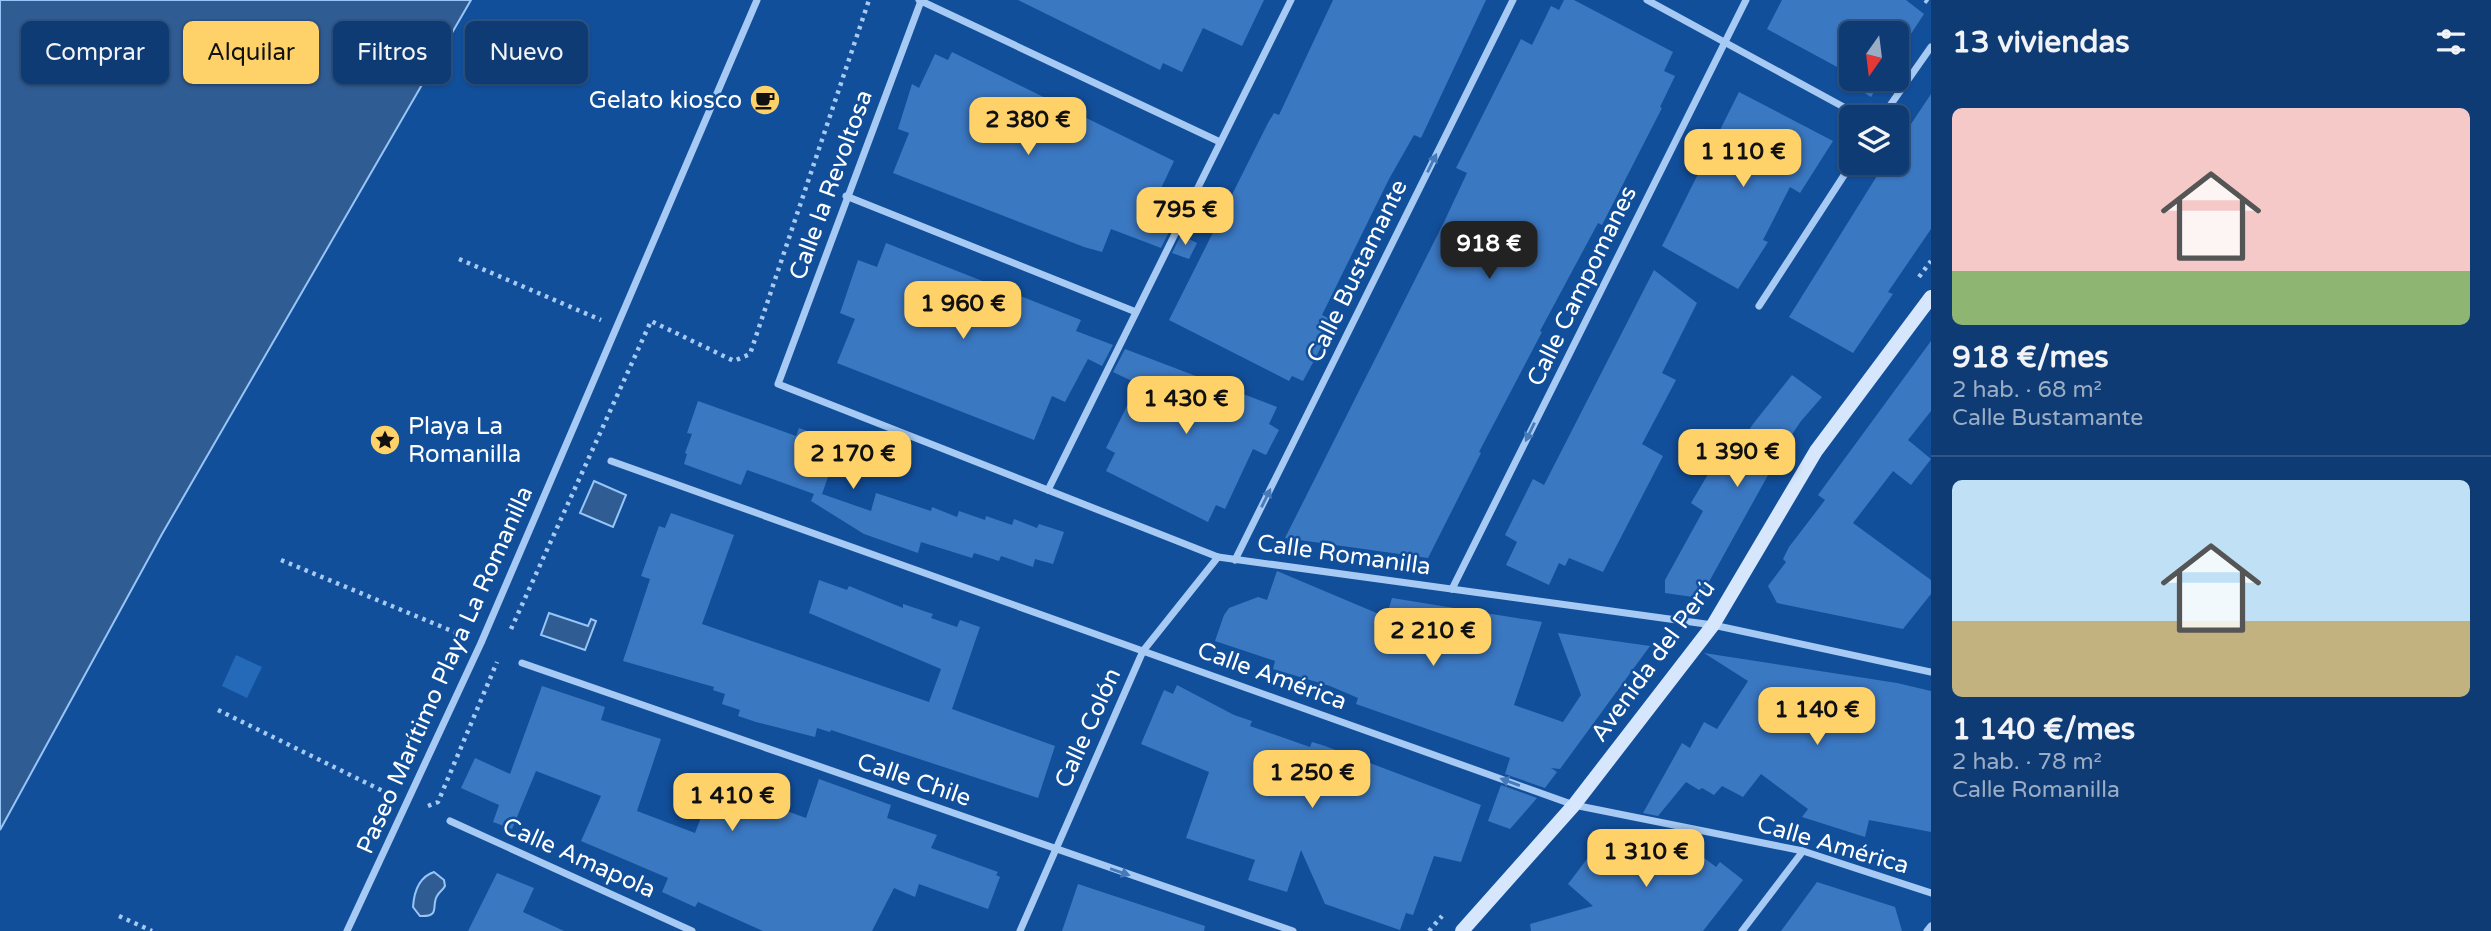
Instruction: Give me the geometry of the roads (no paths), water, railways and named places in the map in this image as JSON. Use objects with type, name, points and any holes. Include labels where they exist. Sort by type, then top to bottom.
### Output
[{"type":"street","name":"Paseo Marítimo Playa La Romanilla","points":[[347,931],[481,643],[757,0]]},
{"type":"street","points":[[920,0],[1220,142]]},
{"type":"street","name":"Calle la Revoltosa","points":[[778,384],[920,0]]},
{"type":"street","points":[[1048,490],[1291,0]]},
{"type":"street","name":"Calle Bustamante","points":[[1235,560],[1513,0]]},
{"type":"street","points":[[1647,0],[1840,105]]},
{"type":"street","name":"Calle Campomanes","points":[[1452,589],[1746,0]]},
{"type":"street","points":[[1890,105],[1931,47]]},
{"type":"street","points":[[1759,306],[1844,175]]},
{"type":"street","points":[[846,196],[1136,312]]},
{"type":"street","name":"Avenida del Perú","points":[[1462,931],[1574,805],[1713,625],[1816,451],[1931,296]]},
{"type":"street","name":"Calle Romanilla","points":[[778,384],[1218,558],[1713,625],[1931,672]]},
{"type":"street","name":"Calle América","points":[[611,461],[1574,805],[1803,851],[1931,893]]},
{"type":"street","name":"Calle Colón","points":[[1020,931],[1143,651],[1218,558]]},
{"type":"street","name":"Calle Chile","points":[[522,663],[1293,931]]},
{"type":"street","name":"Calle Amapola","points":[[450,821],[692,931]]},
{"type":"street","points":[[1742,931],[1803,851]]},
{"type":"street","points":[[1927,931],[1931,926]]},
{"type":"place","name":"Gelato kiosco","points":[[765,100]]},
{"type":"place","name":"Playa La Romanilla","points":[[385,440]]}]
